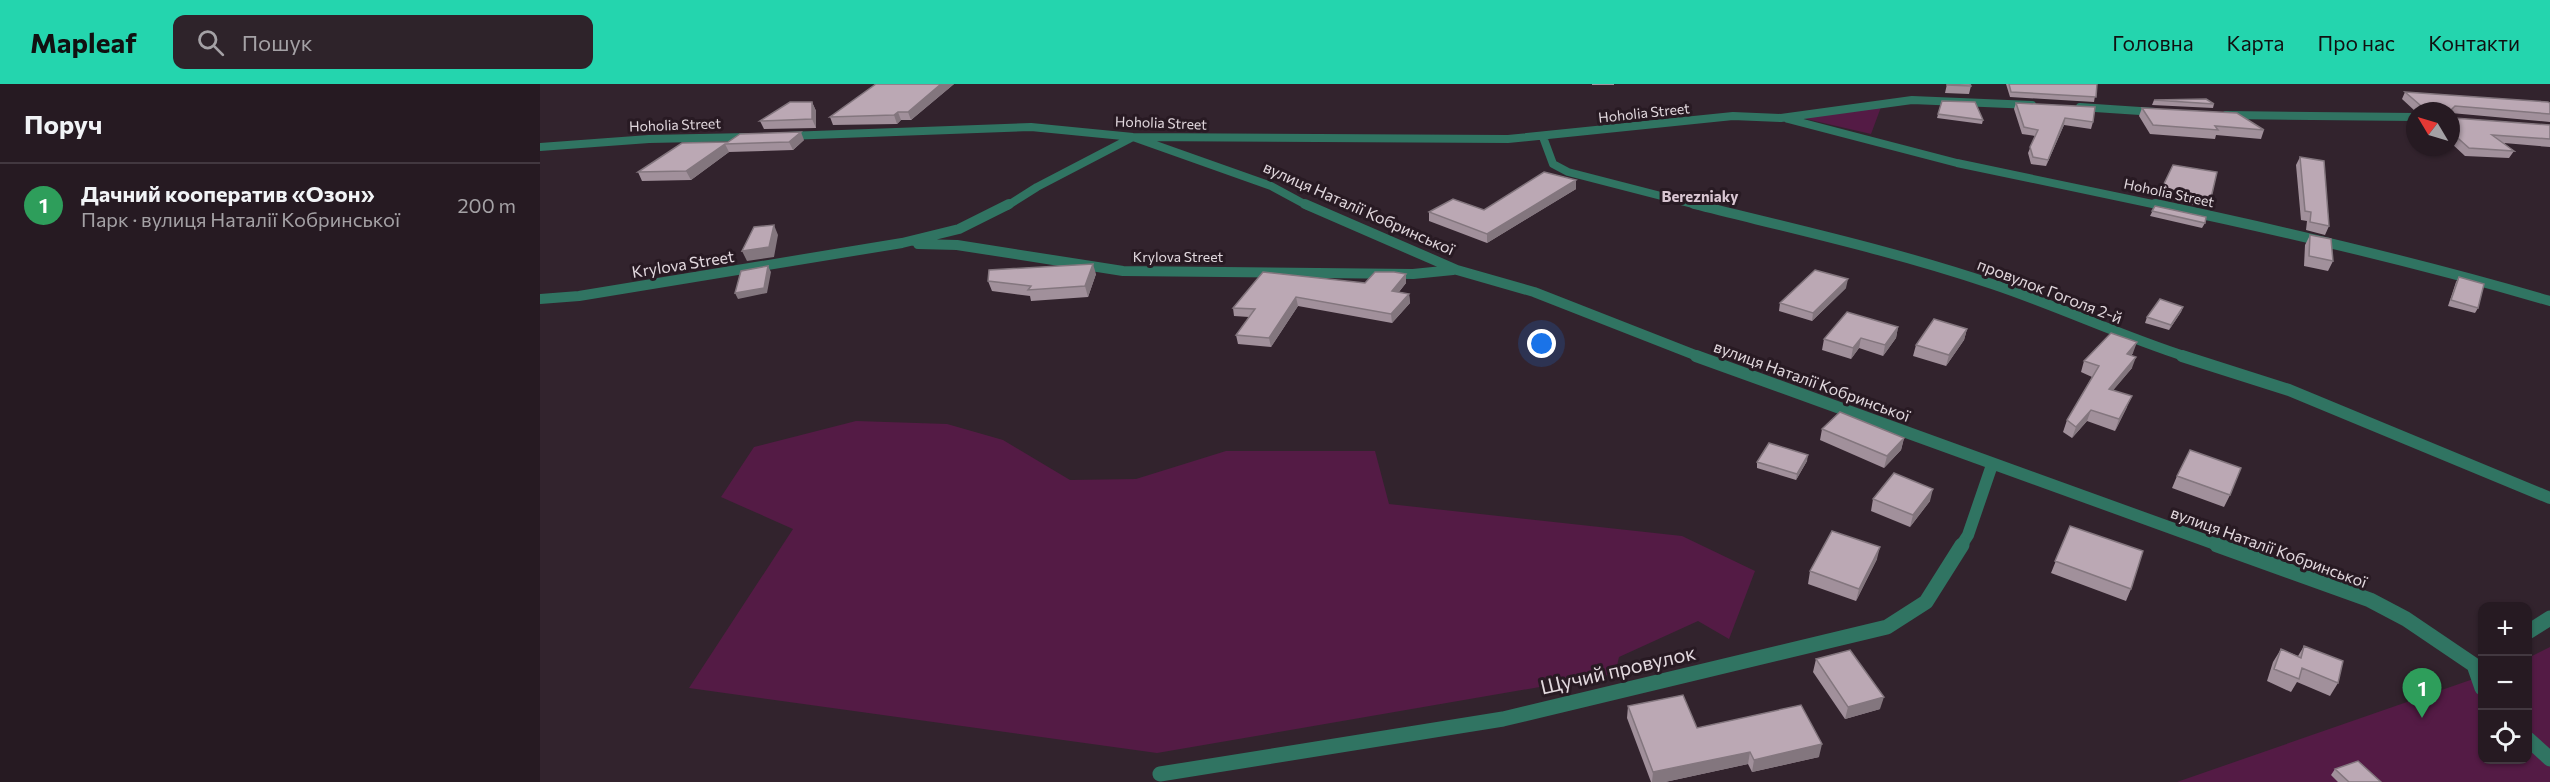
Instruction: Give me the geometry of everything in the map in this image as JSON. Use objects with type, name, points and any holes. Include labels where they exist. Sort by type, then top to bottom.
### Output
[{"type":"street","name":"Hoholia Street","points":[[775,136],[1031,128],[1133,137],[1469,140],[1543,137],[1733,117],[1781,117],[1912,100],[2039,105]]},
{"type":"street","points":[[2074,107],[2167,112]]},
{"type":"street","points":[[2220,115],[2406,117]]},
{"type":"street","name":"Hoholia Street","points":[[1781,117],[1957,163],[2296,234],[2472,278],[2550,302]]},
{"type":"street","name":"Hoholia Street","points":[[540,147],[649,139],[763,137]]},
{"type":"street","name":"Krylova Street","points":[[540,299],[579,296],[902,243],[959,229],[994,214],[1037,187],[1133,137]]},
{"type":"street","name":"вулиця Наталії Кобринської","points":[[1133,137],[1271,186],[1325,215],[1457,270],[1534,292],[1758,380],[2370,600],[2478,662]]},
{"type":"street","name":"провулок Гоголя 2-й","points":[[1543,137],[1553,164],[1568,172],[1647,194],[1878,249],[1993,284],[2127,338],[2289,390],[2550,498]]},
{"type":"street","name":"Krylova Street","points":[[902,243],[957,245],[1123,271],[1413,274],[1457,270]]},
{"type":"street","name":"Щучий провулок","points":[[1160,774],[1503,719],[1887,627],[1926,602],[1968,535],[1992,465]]},
{"type":"street","points":[[2532,629],[2550,618]]},
{"type":"street","points":[[2532,743],[2550,759]]},
{"type":"shaded area","points":[[1881,107],[1871,134],[1802,118]]},
{"type":"shaded area","points":[[856,421],[947,424],[1003,440],[1070,480],[1136,479],[1226,451],[1375,451],[1389,504],[1682,536],[1755,571],[1729,639],[1698,621],[1619,657],[1615,674],[1157,753],[689,688],[793,529],[721,497],[754,447]]},
{"type":"shaded area","points":[[2550,647],[2550,782],[2177,782],[2478,677],[2478,764],[2532,764],[2532,656]]},
{"type":"building","points":[[876,84],[941,84],[908,112],[898,112],[894,115],[830,117]]},
{"type":"building","points":[[1970,84],[1971,86],[1947,85]]},
{"type":"building","points":[[2009,84],[2097,84],[2096,97],[2011,92]]},
{"type":"building","points":[[2405,92],[2548,102],[2550,103],[2550,114],[2460,106],[2460,102],[2417,102]]},
{"type":"building","points":[[2206,99],[2214,104],[2154,100]]},
{"type":"building","points":[[1942,101],[1975,102],[1983,120],[1938,114]]},
{"type":"building","points":[[790,102],[812,102],[812,119],[760,121]]},
{"type":"building","points":[[2016,103],[2095,107],[2093,122],[2065,118],[2048,160],[2033,157],[2030,147],[2038,130],[2024,127]]},
{"type":"building","points":[[2142,108],[2237,113],[2264,130],[2215,126],[2218,130],[2153,125]]},
{"type":"building","points":[[2460,118],[2550,125],[2550,139],[2492,135],[2514,151],[2469,148],[2460,140]]},
{"type":"building","points":[[801,132],[789,142],[725,144],[686,171],[638,172],[682,143],[728,142],[740,134]]},
{"type":"building","points":[[2300,157],[2324,161],[2329,226],[2310,222],[2311,212],[2305,211]]},
{"type":"building","points":[[2173,165],[2217,172],[2211,198],[2162,188]]},
{"type":"building","points":[[1544,172],[1576,180],[1487,234],[1429,212],[1453,199],[1484,210]]},
{"type":"building","points":[[2155,206],[2206,217],[2205,223],[2152,211]]},
{"type":"building","points":[[774,225],[769,247],[742,251],[754,227]]},
{"type":"building","points":[[2310,235],[2331,239],[2333,261],[2309,256]]},
{"type":"building","points":[[1093,264],[1085,286],[1028,290],[1031,286],[988,281],[989,270]]},
{"type":"building","points":[[768,266],[764,288],[735,293],[741,271]]},
{"type":"building","points":[[1815,270],[1848,279],[1813,313],[1780,303]]},
{"type":"building","points":[[1263,272],[1365,283],[1375,272],[1394,272],[1406,274],[1392,291],[1409,294],[1391,314],[1296,297],[1269,338],[1236,335],[1255,309],[1233,308]]},
{"type":"building","points":[[2459,277],[2484,284],[2478,308],[2451,300]]},
{"type":"building","points":[[2160,299],[2183,307],[2171,325],[2147,317]]},
{"type":"building","points":[[1847,312],[1898,327],[1885,345],[1861,338],[1853,348],[1824,339]]},
{"type":"building","points":[[1934,319],[1967,329],[1949,355],[1916,345]]},
{"type":"building","points":[[2111,333],[2137,342],[2127,354],[2136,357],[2109,389],[2132,396],[2119,419],[2091,410],[2076,427],[2067,420],[2099,366],[2084,361]]},
{"type":"building","points":[[1840,412],[1904,438],[1887,456],[1822,429]]},
{"type":"building","points":[[1769,443],[1808,455],[1797,474],[1757,462]]},
{"type":"building","points":[[2190,450],[2241,468],[2230,495],[2177,476]]},
{"type":"building","points":[[1894,473],[1933,489],[1913,515],[1873,499]]},
{"type":"building","points":[[2070,526],[2143,551],[2131,589],[2055,561]]},
{"type":"building","points":[[1832,531],[1880,547],[1859,589],[1810,571]]},
{"type":"building","points":[[2304,646],[2343,661],[2338,683],[2302,668],[2299,679],[2274,669],[2281,649],[2301,658]]},
{"type":"building","points":[[1850,650],[1884,697],[1848,707],[1816,659]]},
{"type":"building","points":[[1683,695],[1697,728],[1801,705],[1822,744],[1754,760],[1750,752],[1653,772],[1628,706]]},
{"type":"building","points":[[2358,761],[2381,782],[2349,782],[2335,769]]},
{"type":"place","name":"Дачний кооператив «Озон»","points":[[2422,718]]},
{"type":"district","name":"Berezniaky","points":[[1700,197]]}]
